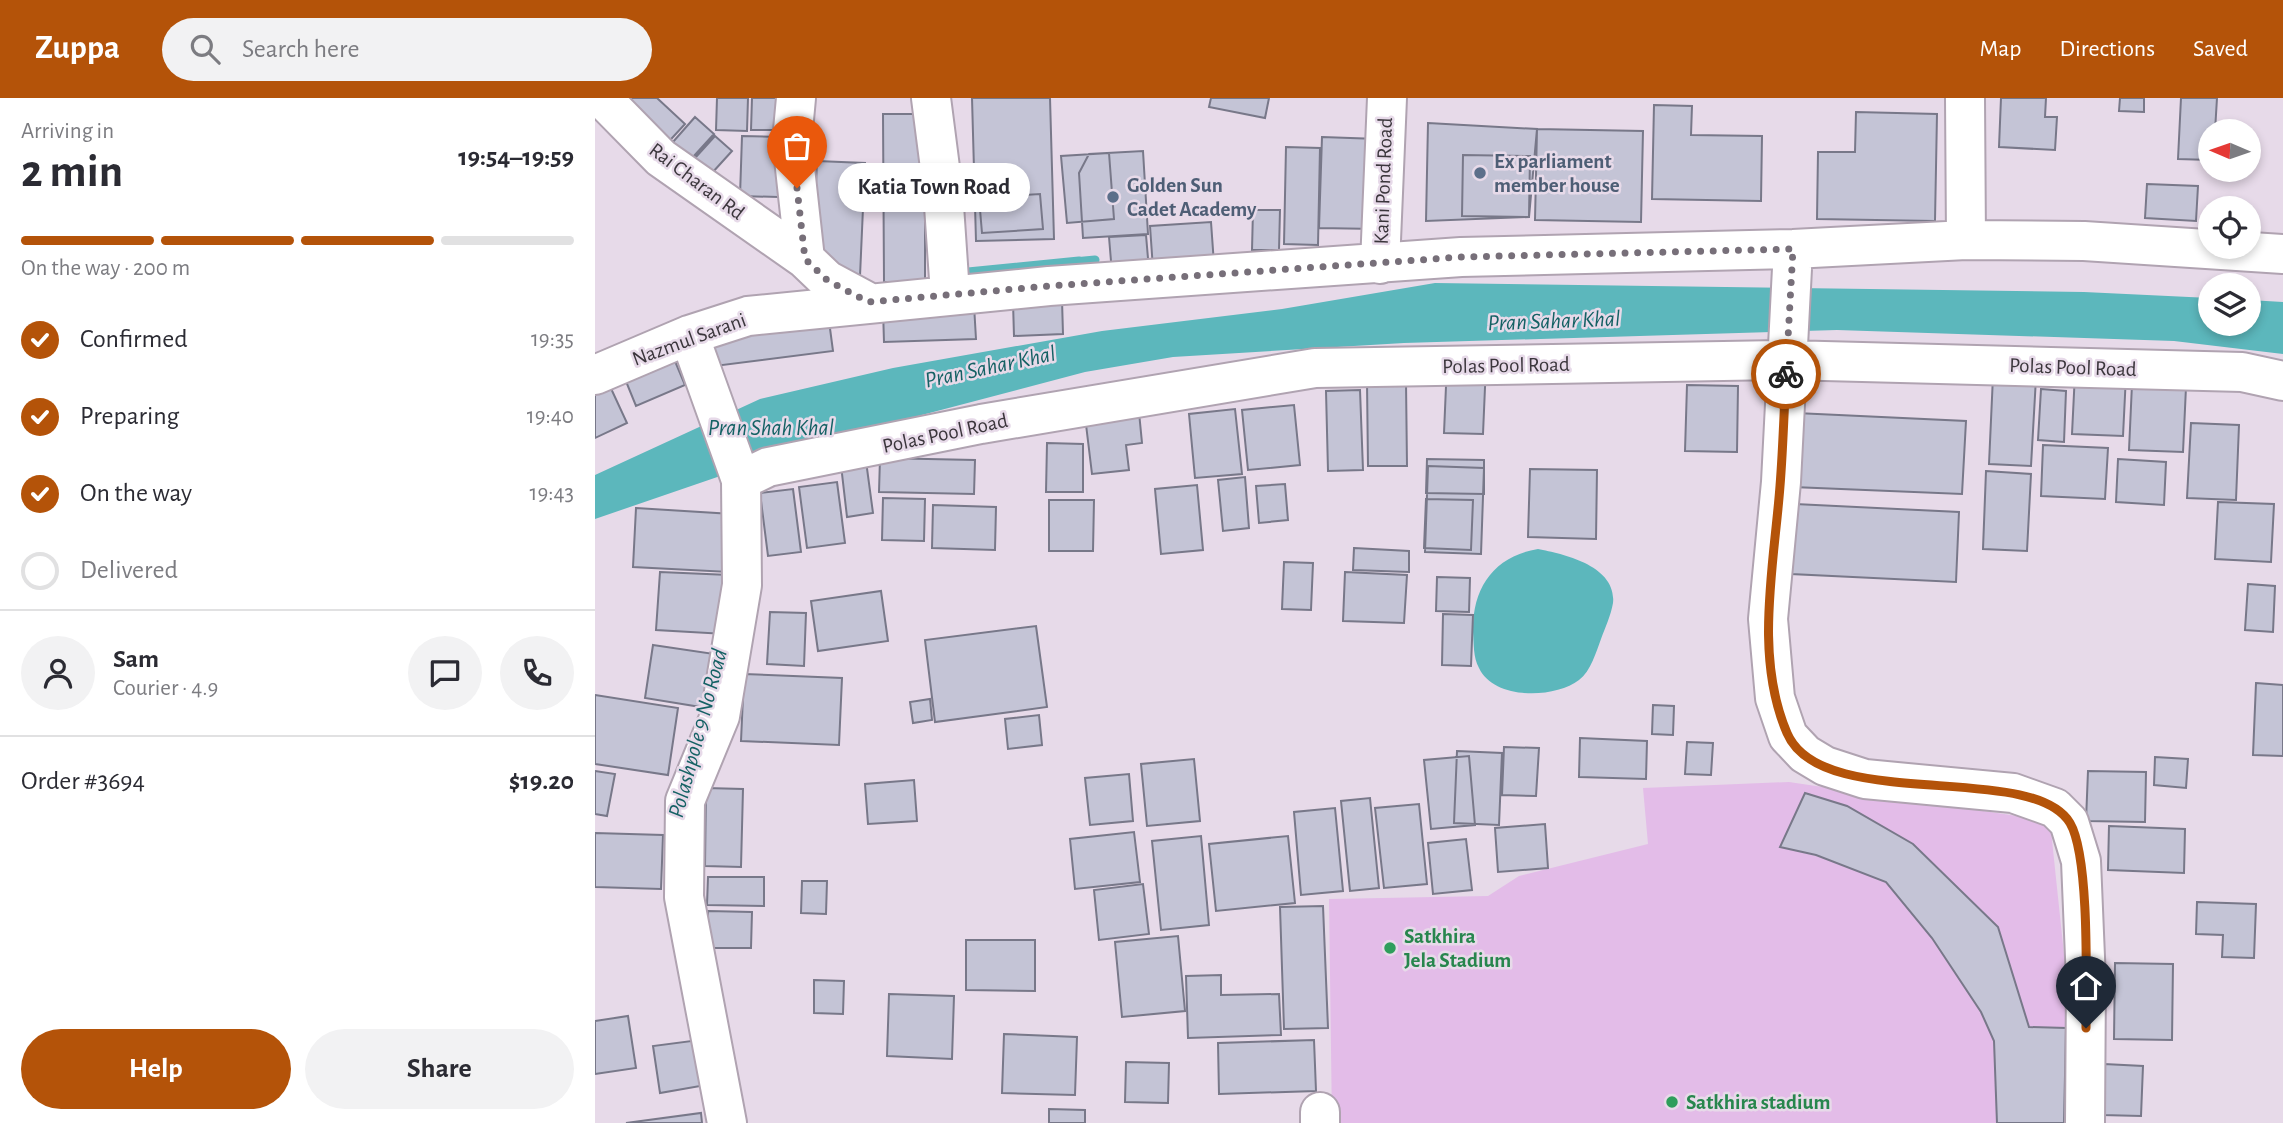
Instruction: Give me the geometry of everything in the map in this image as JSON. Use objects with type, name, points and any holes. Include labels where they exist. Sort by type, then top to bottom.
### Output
[{"type":"street","name":"Rai Charan Rd","points":[[602,98],[661,158],[805,259],[827,280],[868,302]]},
{"type":"street","points":[[796,98],[792,141],[805,259]]},
{"type":"street","points":[[931,98],[943,191],[950,294]]},
{"type":"street","name":"Kani Pond Road","points":[[1380,264],[1387,98]]},
{"type":"street","points":[[1965,98],[1966,240]]},
{"type":"street","name":"Nazmul Sarani","points":[[595,375],[689,335],[748,316],[950,294],[1461,257],[1793,249],[1966,240],[2084,241],[2283,254]]},
{"type":"street","points":[[1793,249],[1781,482],[1768,619],[1775,698],[1788,736],[1805,754],[1825,766],[1865,779],[2013,793],[2055,808],[2069,822],[2081,860],[2086,981],[2085,1123]]},
{"type":"street","points":[[689,335],[741,480],[743,585],[720,716],[685,802],[684,897],[727,1123]]},
{"type":"street","name":"Polas Pool Road","points":[[741,480],[768,467],[981,424],[1315,368],[1786,360],[2242,372],[2283,381]]},
{"type":"shaded area","points":[[1789,782],[2050,821],[2071,1021],[2071,1123],[2064,1123],[2066,1029],[2029,1027],[1998,927],[1913,844],[1847,806],[1806,793],[1781,847],[1836,862],[1879,879],[1898,895],[1913,913],[1965,985],[1990,1028],[1996,1053],[1997,1123],[1332,1123],[1329,899],[1488,896],[1519,876],[1648,844],[1643,788]]},
{"type":"water","name":"Pran Shah Khal","points":[[1435,283],[2084,292],[2198,297],[2198,336],[2261,336],[2261,301],[2283,302],[2283,354],[2174,341],[1837,330],[1404,343],[1173,357],[1085,372],[819,442],[595,519],[595,475],[760,399],[893,368],[1102,331],[1282,309]]},
{"type":"water","points":[[1538,549],[1561,554],[1598,571],[1612,590],[1613,603],[1595,655],[1583,676],[1555,691],[1525,693],[1497,686],[1479,668],[1474,650],[1474,616],[1482,588],[1498,567],[1509,559]]},
{"type":"building","points":[[604,98],[657,98],[685,124],[661,150]]},
{"type":"building","points":[[717,98],[748,98],[747,131],[716,130]]},
{"type":"building","points":[[752,98],[787,98],[786,130],[751,130]]},
{"type":"building","points":[[972,98],[1050,98],[1054,239],[976,241]]},
{"type":"building","points":[[1211,98],[1269,98],[1265,118],[1209,107]]},
{"type":"building","points":[[2001,98],[2046,98],[2045,117],[2057,117],[2055,150],[1999,147]]},
{"type":"building","points":[[2120,98],[2144,98],[2144,112],[2119,111]]},
{"type":"building","points":[[2181,98],[2217,98],[2216,119],[2198,119],[2198,160],[2178,159]]},
{"type":"building","points":[[1654,105],[1692,106],[1691,135],[1762,136],[1761,201],[1652,199]]},
{"type":"building","points":[[1856,112],[1937,114],[1935,221],[1817,219],[1818,152],[1855,152]]},
{"type":"building","points":[[883,114],[925,114],[925,282],[884,282]]},
{"type":"building","points":[[695,117],[714,134],[683,168],[665,151]]},
{"type":"building","name":"Ex parliament member house","points":[[1428,123],[1537,129],[1529,217],[1426,221]]},
{"type":"building","points":[[1537,129],[1643,131],[1641,222],[1535,220]]},
{"type":"building","points":[[715,136],[732,151],[702,184],[685,169]]},
{"type":"building","points":[[742,136],[780,137],[778,197],[740,196]]},
{"type":"building","points":[[1322,137],[1378,139],[1376,229],[1319,228]]},
{"type":"building","points":[[1286,147],[1320,148],[1318,245],[1284,244]]},
{"type":"building","name":"Golden Sun Cadet Academy","points":[[1143,151],[1148,234],[1083,238],[1079,173],[1089,154]]},
{"type":"building","points":[[1109,153],[1114,219],[1067,223],[1061,156]]},
{"type":"building","points":[[1463,155],[1530,156],[1529,217],[1462,216]]},
{"type":"building","points":[[817,161],[865,163],[860,276],[812,274]]},
{"type":"building","points":[[2147,184],[2198,186],[2196,221],[2145,218]]},
{"type":"building","points":[[1040,194],[1043,229],[982,233],[979,198]]},
{"type":"building","points":[[1253,210],[1280,210],[1279,250],[1252,250]]},
{"type":"building","points":[[1211,222],[1214,264],[1153,269],[1150,226]]},
{"type":"building","points":[[1146,235],[1149,270],[1112,273],[1109,237]]},
{"type":"building","points":[[1062,300],[1063,334],[1014,336],[1013,302]]},
{"type":"building","points":[[974,305],[976,339],[884,342],[883,309]]},
{"type":"building","points":[[829,321],[833,351],[707,367],[703,337]]},
{"type":"building","points":[[672,354],[685,385],[636,406],[623,374]]},
{"type":"building","points":[[1447,363],[1486,364],[1483,434],[1444,433]]},
{"type":"building","points":[[2075,373],[2126,375],[2123,436],[2072,434]]},
{"type":"building","points":[[1993,376],[2036,378],[2031,466],[1989,464]]},
{"type":"building","points":[[608,382],[627,423],[595,438],[595,388]]},
{"type":"building","points":[[1367,382],[1406,382],[1407,466],[1368,466]]},
{"type":"building","points":[[2132,384],[2186,387],[2183,452],[2129,450]]},
{"type":"building","points":[[1687,385],[1738,386],[1737,452],[1685,451]]},
{"type":"building","points":[[2041,389],[2066,391],[2064,442],[2038,440]]},
{"type":"building","points":[[1360,390],[1363,470],[1328,471],[1326,391]]},
{"type":"building","points":[[1138,402],[1142,443],[1126,445],[1129,470],[1092,474],[1084,408]]},
{"type":"building","points":[[1294,405],[1300,465],[1248,470],[1242,410]]},
{"type":"building","points":[[1235,409],[1242,474],[1195,478],[1189,414]]},
{"type":"building","points":[[1796,413],[1966,421],[1962,494],[1793,487]]},
{"type":"building","points":[[2191,423],[2239,425],[2236,500],[2187,498]]},
{"type":"building","points":[[1047,443],[1083,444],[1083,492],[1046,492]]},
{"type":"building","points":[[2043,445],[2108,448],[2105,499],[2041,496]]},
{"type":"building","points":[[880,458],[975,460],[974,494],[879,492]]},
{"type":"building","points":[[1427,459],[1484,460],[1484,494],[1426,493]]},
{"type":"building","points":[[2118,459],[2166,462],[2164,505],[2116,502]]},
{"type":"building","points":[[866,461],[873,513],[847,517],[841,465]]},
{"type":"building","points":[[1428,466],[1484,468],[1481,554],[1425,552]]},
{"type":"building","points":[[1530,469],[1597,470],[1596,539],[1528,537]]},
{"type":"building","points":[[1986,471],[2031,474],[2027,551],[1983,549]]},
{"type":"building","points":[[1245,477],[1249,528],[1223,531],[1218,480]]},
{"type":"building","points":[[837,482],[845,543],[807,548],[799,487]]},
{"type":"building","points":[[1285,484],[1288,520],[1259,523],[1256,486]]},
{"type":"building","points":[[1197,485],[1203,550],[1161,554],[1155,489]]},
{"type":"building","points":[[793,489],[801,552],[768,556],[760,493]]},
{"type":"building","points":[[883,498],[925,499],[924,541],[882,540]]},
{"type":"building","points":[[1426,499],[1473,500],[1471,550],[1424,548]]},
{"type":"building","points":[[1049,500],[1094,500],[1093,551],[1049,551]]},
{"type":"building","points":[[2218,502],[2274,504],[2271,562],[2215,559]]},
{"type":"building","points":[[1795,504],[1959,512],[1956,582],[1791,574]]},
{"type":"building","points":[[933,505],[996,507],[995,550],[932,548]]},
{"type":"building","points":[[636,508],[732,514],[729,572],[633,567]]},
{"type":"building","points":[[1354,548],[1409,551],[1409,572],[1353,570]]},
{"type":"building","points":[[1284,562],[1313,563],[1311,610],[1282,609]]},
{"type":"building","points":[[660,572],[729,575],[725,634],[656,630]]},
{"type":"building","points":[[1345,572],[1407,575],[1404,623],[1343,621]]},
{"type":"building","points":[[1437,577],[1470,578],[1469,612],[1436,611]]},
{"type":"building","points":[[2248,584],[2275,586],[2273,632],[2245,630]]},
{"type":"building","points":[[881,591],[888,641],[818,651],[811,601]]},
{"type":"building","points":[[770,612],[806,613],[804,666],[767,664]]},
{"type":"building","points":[[1443,614],[1473,615],[1471,666],[1442,665]]},
{"type":"building","points":[[1036,626],[1047,707],[935,722],[925,640]]},
{"type":"building","points":[[653,645],[721,655],[713,709],[645,698]]},
{"type":"building","points":[[744,674],[842,678],[839,745],[741,741]]},
{"type":"building","points":[[2256,683],[2283,685],[2283,756],[2253,755]]},
{"type":"building","points":[[595,695],[678,708],[668,775],[595,764]]},
{"type":"building","points":[[930,699],[932,720],[913,723],[910,702]]},
{"type":"building","points":[[1653,705],[1674,706],[1673,735],[1652,734]]},
{"type":"building","points":[[1039,715],[1042,745],[1008,749],[1005,719]]},
{"type":"building","points":[[1580,738],[1647,741],[1646,779],[1579,777]]},
{"type":"building","points":[[1687,742],[1713,743],[1711,775],[1685,774]]},
{"type":"building","points":[[1504,747],[1539,748],[1536,796],[1502,795]]},
{"type":"building","points":[[1457,751],[1502,753],[1499,825],[1454,823]]},
{"type":"building","points":[[1469,756],[1475,825],[1431,829],[1424,760]]},
{"type":"building","points":[[2155,757],[2188,759],[2186,788],[2154,785]]},
{"type":"building","points":[[1194,759],[1200,821],[1147,826],[1141,764]]},
{"type":"building","points":[[595,771],[615,774],[607,816],[595,814]]},
{"type":"building","points":[[2088,771],[2146,772],[2145,822],[2086,821]]},
{"type":"building","points":[[1129,774],[1133,821],[1090,825],[1085,778]]},
{"type":"building","points":[[914,780],[917,821],[868,824],[865,784]]},
{"type":"building","points":[[706,788],[743,789],[741,867],[705,866]]},
{"type":"building","points":[[1805,793],[1847,806],[1913,844],[1998,927],[2029,1027],[2066,1028],[2064,1123],[1997,1123],[1994,1041],[1981,1012],[1932,938],[1886,882],[1816,855],[1780,847]]},
{"type":"building","points":[[1370,798],[1379,888],[1350,891],[1341,801]]},
{"type":"building","points":[[1419,804],[1427,884],[1384,888],[1375,808]]},
{"type":"building","points":[[1335,808],[1343,891],[1301,895],[1294,812]]},
{"type":"building","points":[[1545,824],[1548,868],[1498,872],[1495,828]]},
{"type":"building","points":[[2109,826],[2185,829],[2184,873],[2108,870]]},
{"type":"building","points":[[1134,832],[1140,882],[1075,889],[1070,839]]},
{"type":"building","points":[[595,833],[663,835],[661,889],[595,887]]},
{"type":"building","points":[[1201,836],[1209,925],[1161,930],[1152,841]]},
{"type":"building","points":[[1288,836],[1295,903],[1216,911],[1209,844]]},
{"type":"building","points":[[1466,839],[1472,890],[1433,894],[1428,843]]},
{"type":"building","points":[[708,877],[764,877],[764,906],[707,905]]},
{"type":"building","points":[[802,881],[827,881],[826,914],[801,913]]},
{"type":"building","points":[[1143,884],[1149,934],[1099,940],[1094,890]]},
{"type":"building","points":[[2197,902],[2256,904],[2254,958],[2222,957],[2223,935],[2196,934]]},
{"type":"building","points":[[1323,906],[1328,1028],[1284,1029],[1280,907]]},
{"type":"building","points":[[708,911],[752,912],[751,948],[707,948]]},
{"type":"building","points":[[1178,936],[1185,1011],[1122,1017],[1115,942]]},
{"type":"building","points":[[966,940],[1035,940],[1035,991],[966,990]]},
{"type":"building","points":[[2115,963],[2173,964],[2172,1040],[2114,1039]]},
{"type":"building","points":[[1221,975],[1221,995],[1279,994],[1281,1035],[1188,1038],[1186,976]]},
{"type":"building","points":[[814,980],[844,981],[843,1014],[814,1013]]},
{"type":"building","points":[[889,994],[954,996],[952,1059],[887,1056]]},
{"type":"building","points":[[628,1016],[636,1068],[595,1074],[595,1021]]},
{"type":"building","points":[[1004,1034],[1077,1037],[1075,1095],[1002,1093]]},
{"type":"building","points":[[699,1040],[706,1085],[660,1093],[653,1046]]},
{"type":"building","points":[[1314,1040],[1316,1091],[1219,1094],[1218,1043]]},
{"type":"building","points":[[1126,1062],[1169,1063],[1168,1103],[1125,1102]]},
{"type":"building","points":[[2104,1064],[2143,1066],[2141,1116],[2102,1115]]},
{"type":"building","points":[[1049,1109],[1085,1110],[1085,1123],[1049,1123]]},
{"type":"building","points":[[701,1113],[702,1123],[626,1123]]},
{"type":"waterway","points":[[1079,261],[968,272],[1095,260]]},
{"type":"way so far","points":[[797,188],[805,259],[827,280],[868,302],[1049,286],[1461,257],[1793,249],[1786,374]]},
{"type":"place","name":"Ex parliament member house","points":[[1480,173]]},
{"type":"place","name":"Katia Town Road","points":[[797,188]]},
{"type":"place","name":"Golden Sun Cadet Academy","points":[[1113,197]]},
{"type":"place","name":"Satkhira Jela Stadium","points":[[1390,948]]},
{"type":"place","name":"Satkhira stadium","points":[[1672,1102]]},
{"type":"route","points":[[1786,374],[1781,482],[1768,619],[1775,698],[1788,736],[1805,754],[1825,766],[1865,779],[2013,793],[2055,808],[2069,822],[2081,860],[2086,1028]]},
{"type":"water label","name":"Pran Sahar Khal","points":[[1554,320]]},
{"type":"water label","name":"Pran Sahar Khal","points":[[990,366]]},
{"type":"water label","name":"Polashpole 9 No Road","points":[[697,733]]}]
